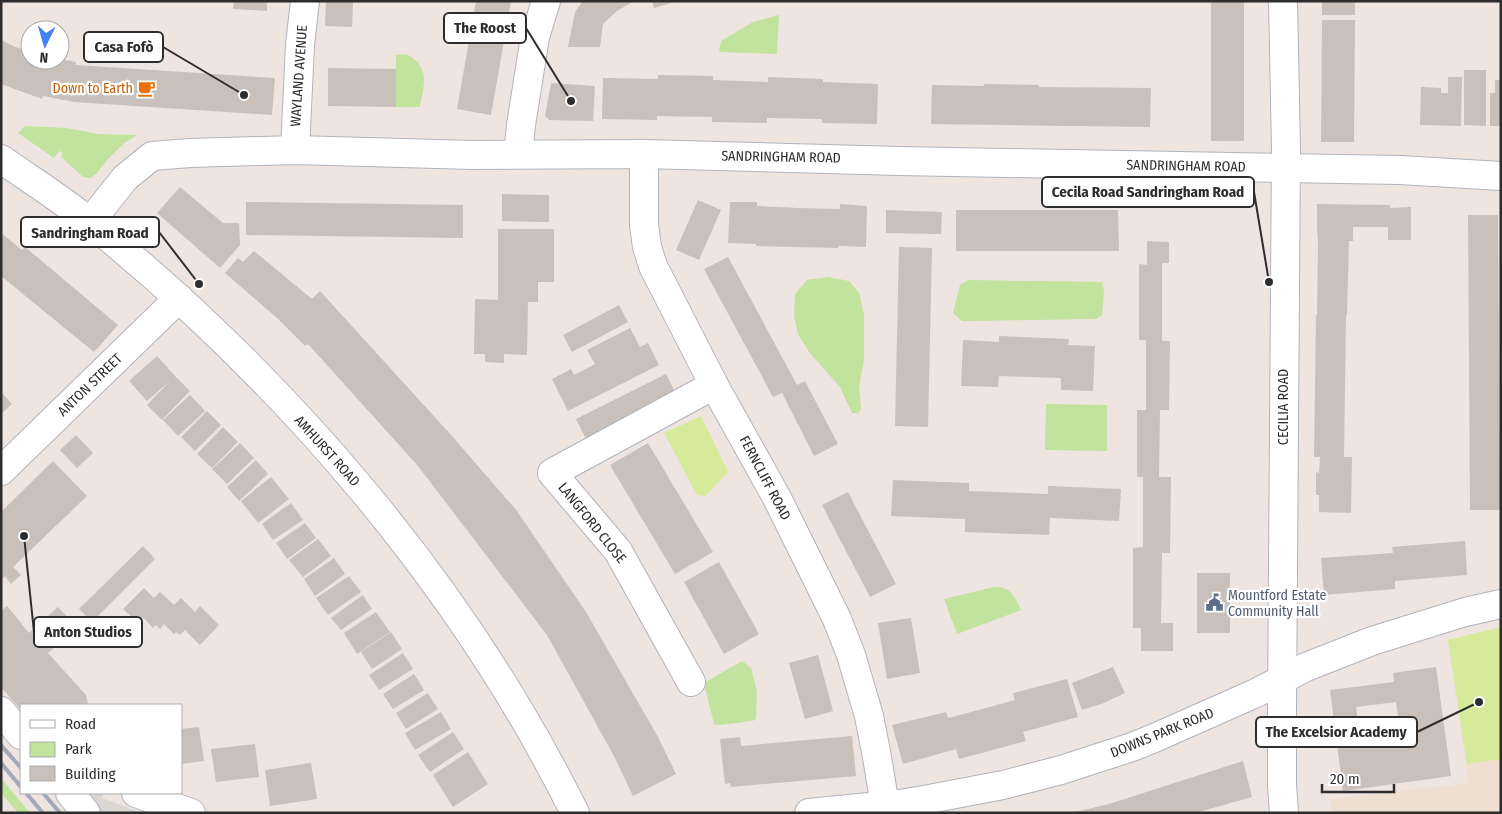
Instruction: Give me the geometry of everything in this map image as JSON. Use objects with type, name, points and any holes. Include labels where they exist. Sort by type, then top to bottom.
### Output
[{"type":"street","name":"WAYLAND AVENUE","points":[[295,150],[300,45],[305,1]]},
{"type":"street","points":[[518,154],[535,37],[546,1]]},
{"type":"street","name":"CECILIA ROAD","points":[[1283,1],[1286,169],[1282,680],[1282,785],[1284,813]]},
{"type":"street","name":"SANDRINGHAM ROAD","points":[[90,222],[125,178],[152,156],[190,153],[295,150],[432,154],[644,154],[1400,170],[1501,176]]},
{"type":"street","name":"FERNCLIFF ROAD","points":[[644,154],[644,225],[647,247],[653,266],[714,385],[777,498],[841,628],[869,716],[877,757],[895,808]]},
{"type":"street","name":"AMHURST ROAD","points":[[1,159],[90,222],[179,298],[253,370],[328,449],[408,546],[468,631],[535,736],[575,813]]},
{"type":"street","name":"ANTON STREET","points":[[1,471],[179,298]]},
{"type":"street","name":"LANGFORD CLOSE","points":[[690,682],[618,551],[552,474],[714,385]]},
{"type":"street","name":"DOWNS PARK ROAD","points":[[809,813],[895,808],[1061,770],[1132,747],[1226,707],[1306,667],[1372,641],[1465,612],[1501,604]]},
{"type":"street","points":[[1,711],[20,734]]},
{"type":"street","points":[[71,794],[86,813]]},
{"type":"street","points":[[139,794],[190,813]]},
{"type":"shaded area","points":[[1501,627],[1501,813],[1332,813],[1331,799],[1469,783],[1448,640]]},
{"type":"shaded area","points":[[89,794],[104,794],[102,798],[142,813],[101,813]]},
{"type":"green space","points":[[779,15],[777,54],[719,52],[721,41],[753,22]]},
{"type":"green space","points":[[406,54],[419,65],[424,77],[420,107],[396,107],[396,55]]},
{"type":"green space","points":[[25,126],[66,128],[98,134],[137,135],[123,144],[91,178],[83,177],[61,157],[63,153],[59,151],[54,158],[18,133]]},
{"type":"green space","points":[[828,277],[849,281],[859,293],[864,315],[864,360],[859,386],[861,409],[858,413],[852,413],[840,387],[809,352],[798,334],[794,316],[795,294],[807,280]]},
{"type":"green space","points":[[968,280],[1102,282],[1104,291],[1102,315],[1096,319],[962,321],[953,313],[960,285]]},
{"type":"green space","points":[[1046,404],[1107,405],[1107,451],[1045,450]]},
{"type":"green space","points":[[701,416],[728,472],[705,496],[697,495],[664,433]]},
{"type":"green space","points":[[994,587],[1008,590],[1021,610],[957,634],[944,599]]},
{"type":"green space","points":[[1501,627],[1501,759],[1467,764],[1448,640]]},
{"type":"green space","points":[[742,661],[751,668],[757,691],[756,719],[720,725],[714,724],[704,683]]},
{"type":"green space","points":[[1,778],[30,813],[18,813],[1,793]]},
{"type":"building","points":[[234,1],[267,1],[267,11],[233,9]]},
{"type":"building","points":[[326,1],[353,1],[352,27],[325,26]]},
{"type":"building","points":[[476,1],[511,1],[491,115],[457,109]]},
{"type":"building","points":[[583,1],[634,1],[617,11],[603,24],[600,47],[568,47],[575,12]]},
{"type":"building","points":[[652,1],[674,1],[674,2],[654,8]]},
{"type":"building","points":[[1211,1],[1244,1],[1244,141],[1211,141]]},
{"type":"building","points":[[1322,1],[1355,1],[1355,15],[1322,15]]},
{"type":"building","points":[[1322,20],[1355,20],[1354,142],[1321,142]]},
{"type":"building","points":[[1,40],[20,48],[20,70],[70,70],[70,61],[76,62],[76,65],[275,78],[272,115],[74,102],[43,96],[42,99],[1,84]]},
{"type":"building","points":[[328,68],[396,69],[396,107],[328,106]]},
{"type":"building","points":[[1464,70],[1486,70],[1486,126],[1464,125]]},
{"type":"building","points":[[658,75],[713,76],[713,80],[768,82],[768,77],[823,79],[823,82],[878,84],[877,124],[822,123],[822,119],[767,118],[767,123],[712,122],[712,117],[657,116],[657,120],[602,119],[603,78],[658,79]]},
{"type":"building","points":[[1448,77],[1462,77],[1461,126],[1420,125],[1421,87],[1441,88],[1441,93],[1448,93]]},
{"type":"building","points":[[1495,80],[1501,80],[1501,126],[1490,126],[1490,93],[1495,93]]},
{"type":"building","points":[[551,83],[595,86],[593,121],[549,120],[545,116]]},
{"type":"building","points":[[984,84],[1039,85],[1039,87],[1151,88],[1150,127],[931,124],[932,85],[984,86]]},
{"type":"building","points":[[180,187],[223,223],[239,223],[240,245],[220,268],[157,213]]},
{"type":"building","points":[[502,194],[549,195],[549,222],[502,221]]},
{"type":"building","points":[[698,200],[721,210],[699,260],[676,250]]},
{"type":"building","points":[[246,202],[463,205],[463,238],[246,235]]},
{"type":"building","points":[[730,202],[757,202],[757,206],[798,208],[840,209],[840,204],[867,206],[866,247],[756,246],[756,244],[728,243]]},
{"type":"building","points":[[1317,204],[1390,205],[1390,208],[1411,207],[1411,240],[1388,240],[1388,227],[1353,227],[1353,241],[1349,241],[1344,457],[1352,457],[1351,513],[1319,512],[1319,495],[1316,495],[1316,472],[1319,473],[1320,457],[1314,457]]},
{"type":"building","points":[[886,210],[942,212],[941,234],[886,233]]},
{"type":"building","points":[[956,210],[1118,210],[1119,251],[956,251]]},
{"type":"building","points":[[1468,215],[1498,215],[1500,510],[1470,510]]},
{"type":"building","points":[[498,229],[554,229],[554,282],[538,282],[538,302],[528,302],[527,355],[504,354],[504,363],[485,362],[485,354],[474,354],[475,299],[498,300]]},
{"type":"building","points":[[1,233],[22,250],[25,247],[118,325],[94,352],[1,276]]},
{"type":"building","points":[[1147,241],[1169,242],[1169,263],[1162,263],[1162,341],[1170,341],[1169,410],[1160,410],[1159,477],[1171,477],[1170,553],[1162,553],[1161,623],[1173,623],[1173,651],[1141,651],[1141,628],[1133,628],[1133,548],[1143,547],[1143,477],[1137,477],[1137,410],[1146,410],[1146,340],[1139,340],[1139,264],[1147,265]]},
{"type":"building","points":[[899,247],[932,248],[928,427],[895,426]]},
{"type":"building","points":[[254,251],[312,299],[320,291],[452,436],[517,511],[586,612],[658,737],[676,774],[633,796],[615,758],[547,635],[418,466],[308,344],[305,346],[277,318],[225,273],[238,258],[243,262]]},
{"type":"building","points":[[728,257],[797,385],[805,381],[838,444],[814,456],[782,393],[773,397],[704,269]]},
{"type":"building","points":[[619,305],[628,322],[572,352],[563,335]]},
{"type":"building","points":[[630,328],[640,347],[648,343],[659,365],[568,411],[552,379],[571,369],[574,375],[595,364],[587,350]]},
{"type":"building","points":[[999,336],[1069,339],[1068,345],[1095,346],[1093,391],[1061,390],[1061,378],[999,376],[998,387],[961,386],[963,340],[999,342]]},
{"type":"building","points":[[157,356],[190,391],[162,420],[147,405],[170,381],[147,401],[129,381]]},
{"type":"building","points":[[666,374],[678,398],[588,443],[576,419]]},
{"type":"building","points":[[1,392],[12,404],[1,414]]},
{"type":"building","points":[[190,395],[205,411],[178,436],[163,420]]},
{"type":"building","points":[[207,411],[221,425],[195,451],[181,437]]},
{"type":"building","points":[[223,427],[238,442],[212,468],[197,454]]},
{"type":"building","points":[[76,435],[93,453],[77,468],[60,450]]},
{"type":"building","points":[[240,443],[254,458],[227,484],[212,469]]},
{"type":"building","points":[[648,443],[713,552],[675,574],[610,465]]},
{"type":"building","points":[[256,460],[268,474],[239,501],[227,487]]},
{"type":"building","points":[[53,461],[87,496],[13,567],[21,575],[11,584],[5,576],[1,580],[1,512]]},
{"type":"building","points":[[271,477],[289,499],[258,523],[241,501]]},
{"type":"building","points":[[893,480],[969,483],[969,491],[1048,494],[1048,486],[1121,489],[1119,521],[1050,518],[1049,535],[965,532],[965,519],[891,516]]},
{"type":"building","points":[[848,492],[896,584],[870,597],[822,505]]},
{"type":"building","points":[[291,503],[303,520],[273,540],[262,524]]},
{"type":"building","points":[[305,523],[316,538],[287,559],[276,543]]},
{"type":"building","points":[[318,539],[331,556],[303,577],[289,560]]},
{"type":"building","points":[[1465,541],[1467,575],[1395,581],[1395,589],[1324,595],[1321,558],[1393,553],[1392,547]]},
{"type":"building","points":[[143,546],[155,559],[92,622],[79,609]]},
{"type":"building","points":[[334,558],[345,574],[315,596],[304,579]]},
{"type":"building","points":[[719,562],[759,634],[724,654],[684,582]]},
{"type":"building","name":"Mountford Estate Community Hall","points":[[1197,573],[1230,573],[1230,633],[1197,633]]},
{"type":"building","points":[[349,576],[361,592],[328,615],[316,598]]},
{"type":"building","points":[[144,588],[154,598],[160,592],[174,605],[181,598],[195,612],[200,606],[219,625],[200,645],[185,630],[180,635],[176,632],[174,634],[164,624],[160,629],[156,625],[153,628],[144,618],[140,622],[136,618],[135,620],[123,609]]},
{"type":"building","points":[[363,595],[372,609],[341,630],[331,618]]},
{"type":"building","points":[[7,606],[29,633],[58,607],[77,628],[48,653],[86,695],[88,704],[20,704],[20,709],[1,687],[1,611]]},
{"type":"building","points":[[376,612],[390,632],[357,654],[344,633]]},
{"type":"building","points":[[911,618],[920,673],[887,679],[878,623]]},
{"type":"building","points":[[391,632],[402,649],[372,669],[361,652]]},
{"type":"building","points":[[403,653],[413,669],[379,690],[369,675]]},
{"type":"building","points":[[818,655],[833,711],[805,719],[789,663]]},
{"type":"building","points":[[1113,667],[1125,693],[1104,703],[1082,710],[1072,683]]},
{"type":"building","points":[[1436,667],[1451,776],[1343,791],[1330,690],[1394,682],[1393,673]],"holes":[[[1396,702],[1402,743],[1362,748],[1356,707]]]},
{"type":"building","points":[[414,674],[424,690],[393,709],[383,694]]},
{"type":"building","points":[[1067,679],[1078,717],[1023,732],[1026,741],[959,759],[956,749],[903,764],[892,725],[946,712],[948,718],[975,711],[1015,700],[1013,693]]},
{"type":"building","points":[[428,693],[438,709],[406,729],[396,713]]},
{"type":"building","points":[[441,712],[451,729],[415,750],[405,733]]},
{"type":"building","points":[[199,727],[204,761],[182,764],[182,729]]},
{"type":"building","points":[[453,732],[464,749],[430,772],[418,755]]},
{"type":"building","points":[[852,736],[856,776],[731,787],[730,783],[725,784],[720,739],[740,737],[741,746]]},
{"type":"building","points":[[255,744],[259,777],[216,782],[211,749]]},
{"type":"building","points":[[468,752],[488,784],[453,807],[433,775]]},
{"type":"building","points":[[1243,761],[1252,797],[1195,813],[1071,813],[1109,804]]},
{"type":"building","points":[[311,763],[317,799],[270,806],[265,770]]},
{"type":"railway","points":[[1,745],[20,767]]},
{"type":"railway","points":[[1,763],[20,786]]},
{"type":"railway","points":[[27,794],[43,813]]},
{"type":"railway","points":[[44,794],[60,813]]},
{"type":"place","name":"Down to Earth","points":[[147,88]]},
{"type":"place","name":"Casa Fofò","points":[[244,95]]},
{"type":"place","name":"The Roost","points":[[571,101]]},
{"type":"place","name":"Cecila Road Sandringham Road","points":[[1269,282]]},
{"type":"place","name":"Sandringham Road","points":[[199,284]]},
{"type":"place","name":"Anton Studios","points":[[24,536]]},
{"type":"place","name":"Mountford Estate Community Hall","points":[[1214,603]]},
{"type":"place","name":"The Excelsior Academy","points":[[1479,702]]}]
